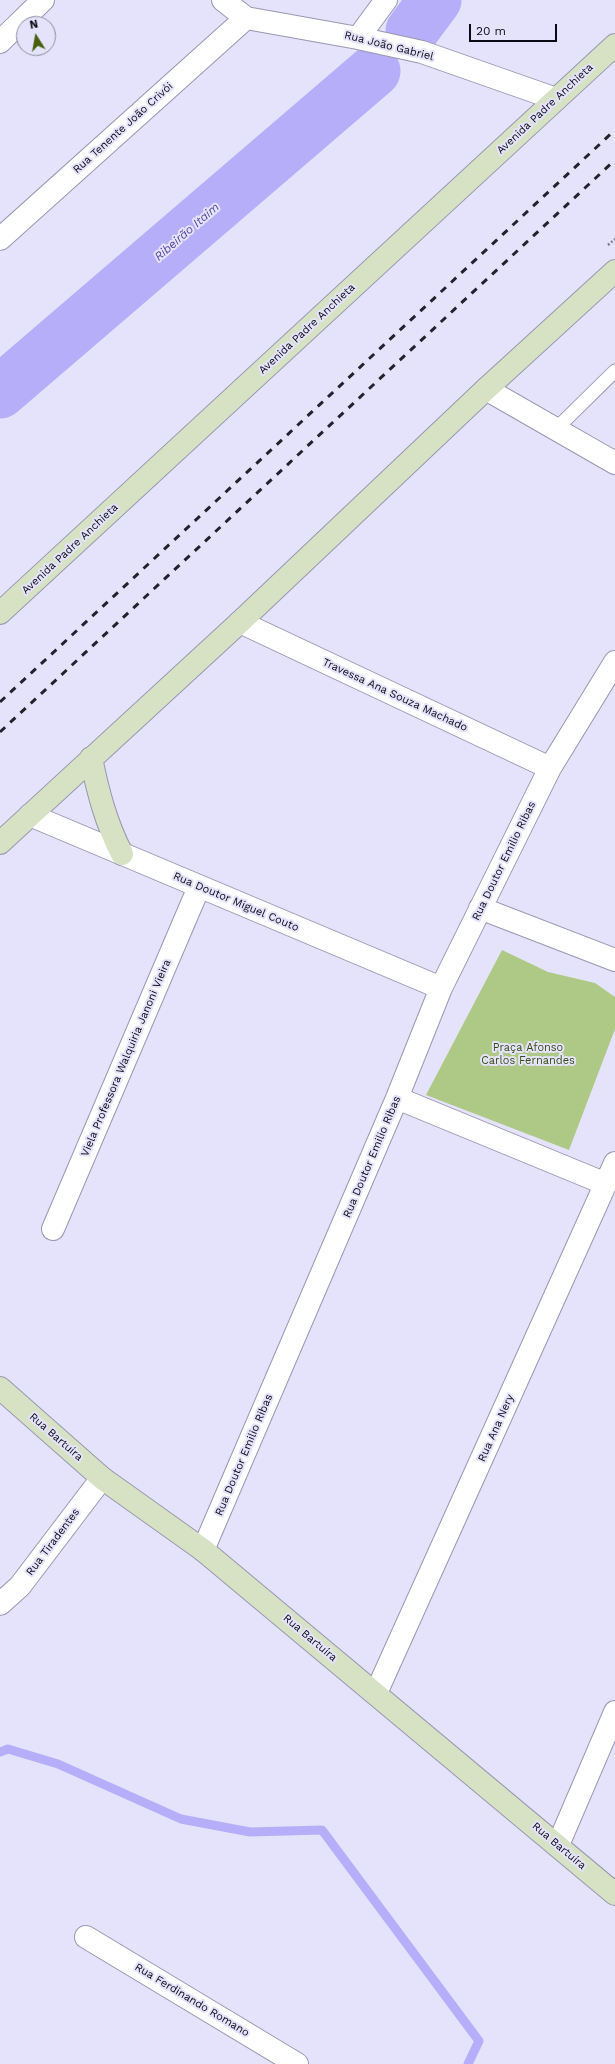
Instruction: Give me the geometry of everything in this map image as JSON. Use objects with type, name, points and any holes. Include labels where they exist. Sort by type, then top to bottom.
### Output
[{"type":"main road","name":"Avenida Padre Anchieta","points":[[0,613],[615,45]]},
{"type":"main road","points":[[0,843],[240,622],[486,389],[615,271]]},
{"type":"main road","points":[[91,758],[103,811],[111,833],[122,854]]},
{"type":"main road","name":"Rua Bartuíra","points":[[0,1388],[102,1478],[203,1550],[615,1894]]},
{"type":"street","points":[[0,42],[43,0]]},
{"type":"street","name":"Rua João Gabriel","points":[[223,0],[246,18],[358,38],[422,52],[556,99]]},
{"type":"street","points":[[358,38],[386,0]]},
{"type":"street","name":"Rua Tenente João Crivói","points":[[0,239],[246,18]]},
{"type":"street","points":[[486,389],[615,463]]},
{"type":"street","name":"Travessa Ana Souza Machado","points":[[240,622],[550,768]]},
{"type":"street","name":"Rua Doutor Emilio Ribas","points":[[203,1550],[397,1098],[441,988],[550,768],[615,662]]},
{"type":"street","name":"Rua Doutor Miguel Couto","points":[[30,816],[441,988]]},
{"type":"street","name":"Viela Professora Walquiria Janoni Vieira","points":[[53,1228],[199,887]]},
{"type":"street","points":[[480,908],[615,960]]},
{"type":"street","points":[[397,1098],[606,1184]]},
{"type":"street","name":"Rua Ana Nery","points":[[376,1693],[615,1163]]},
{"type":"street","name":"Rua Tiradentes","points":[[0,1604],[20,1586],[102,1478]]},
{"type":"street","points":[[558,1845],[615,1712]]},
{"type":"street","name":"Rua Ferdinando Romano","points":[[86,1937],[297,2064]]},
{"type":"lane","points":[[556,429],[615,371]]},
{"type":"green space","name":"Praça Afonso Carlos Fernandes","points":[[502,950],[548,972],[595,983],[615,997],[615,1029],[569,1150],[426,1095]]},
{"type":"waterway","name":"Ribeirão Itaim","points":[[412,31],[435,0]]},
{"type":"waterway","name":"Ribeirão Itaim","points":[[0,392],[374,71]]},
{"type":"waterway","points":[[0,1752],[8,1749],[58,1764],[181,1819],[250,1832],[322,1830],[479,2041],[468,2064]]},
{"type":"railway","points":[[0,702],[615,130]]},
{"type":"railway","points":[[0,732],[615,160]]}]
